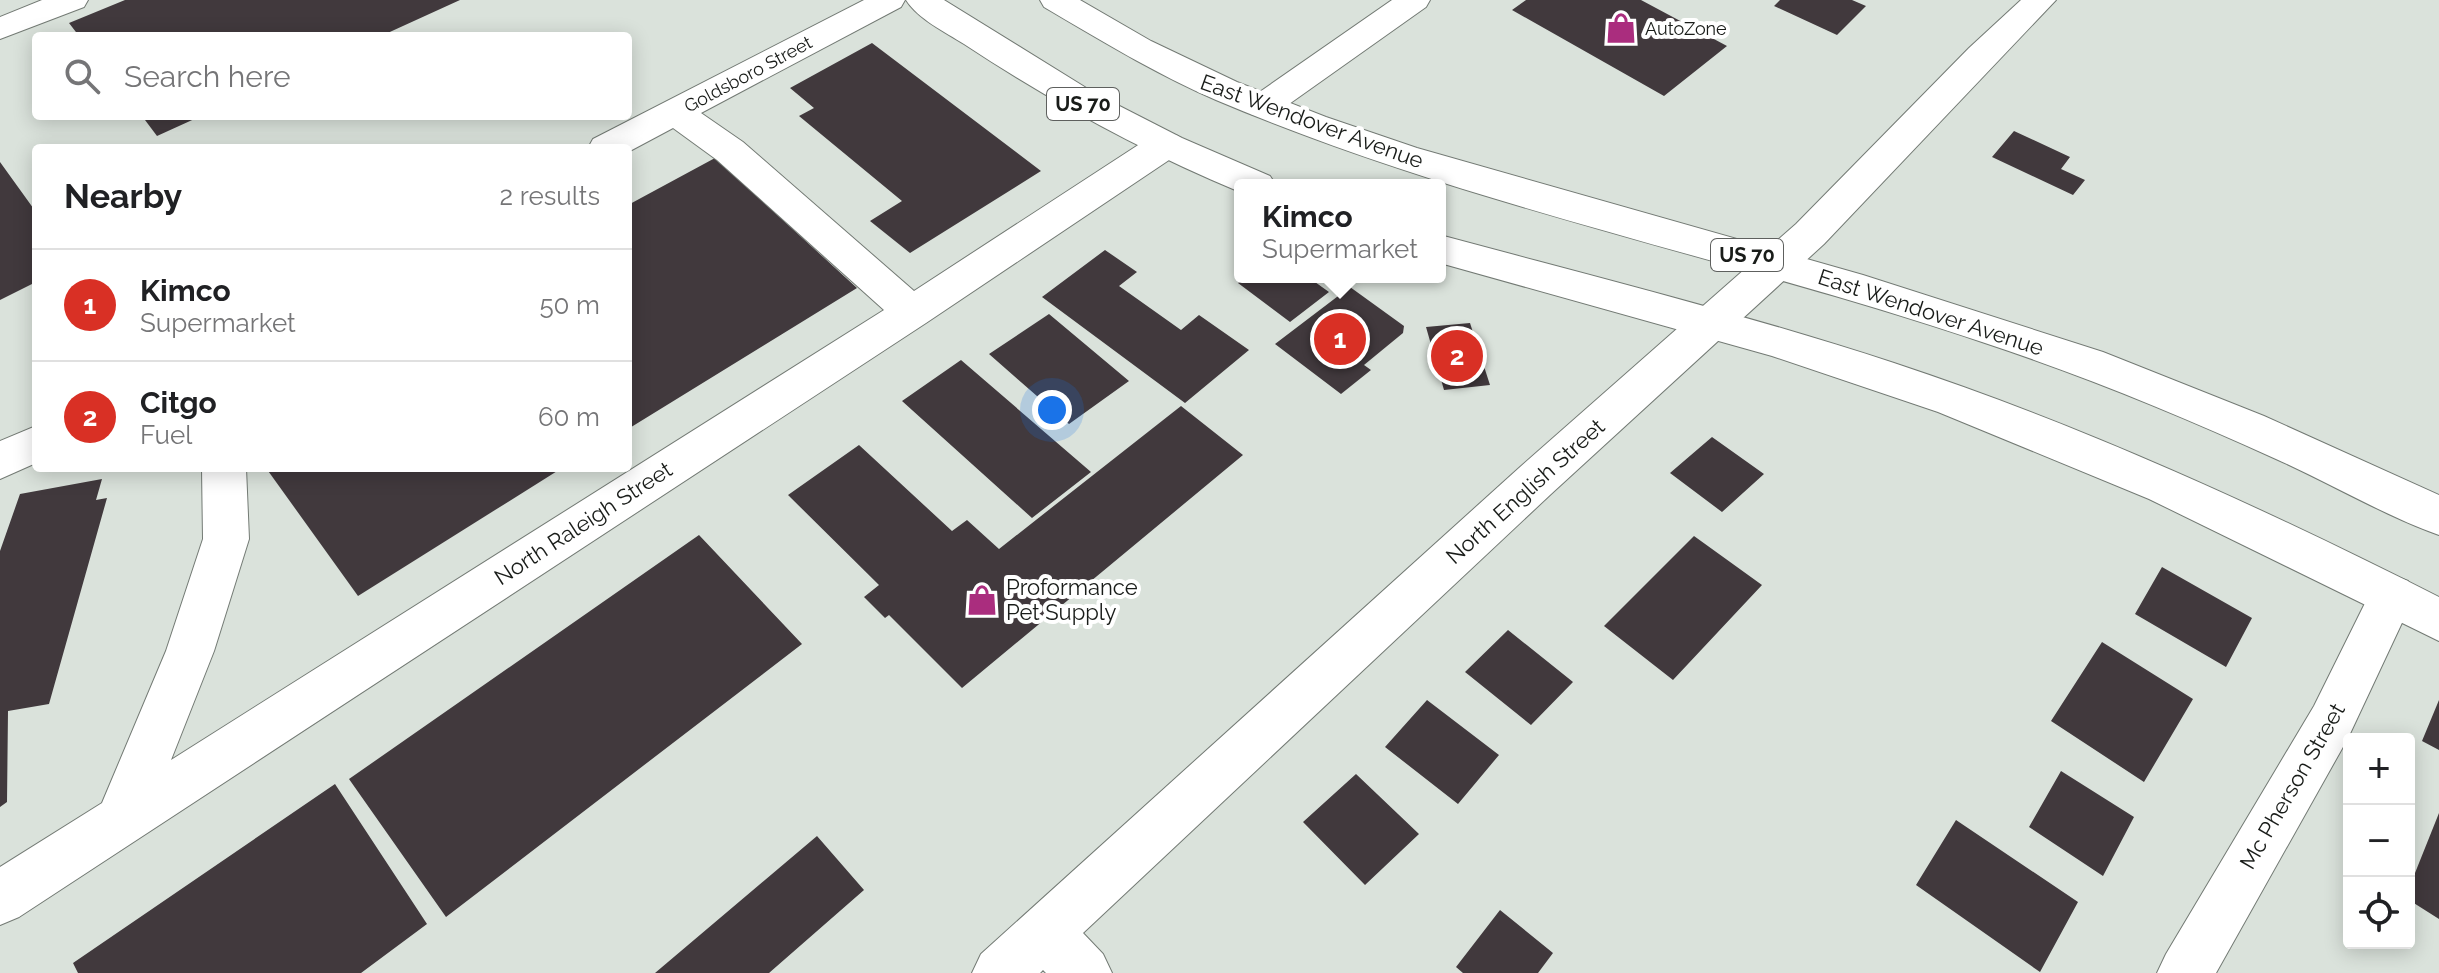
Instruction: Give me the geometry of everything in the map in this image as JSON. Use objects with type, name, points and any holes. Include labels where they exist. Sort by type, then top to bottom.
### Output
[{"type":"main road","points":[[0,29],[25,8],[72,0]]},
{"type":"main road","name":"Goldsboro Street","points":[[614,144],[889,0]]},
{"type":"main road","name":"US 70","points":[[922,0],[1032,74],[1165,145],[1243,179]]},
{"type":"main road","name":"East Wendover Avenue","points":[[1056,0],[1187,75],[1263,106],[1401,157],[1775,263],[2003,333],[2132,380],[2262,434],[2439,516]]},
{"type":"main road","points":[[1263,106],[1414,0]]},
{"type":"main road","name":"North English Street","points":[[1000,973],[1154,829],[1810,234],[1981,56],[2040,0]]},
{"type":"main road","points":[[675,112],[730,151],[912,312]]},
{"type":"main road","name":"North Raleigh Street","points":[[0,898],[912,312],[1165,145]]},
{"type":"main road","points":[[1446,251],[1712,322],[1882,376],[2127,469],[2262,530],[2439,620]]},
{"type":"main road","points":[[0,461],[32,445]]},
{"type":"main road","points":[[121,820],[190,651],[226,539],[224,472]]},
{"type":"main road","name":"Mc Pherson Street","points":[[2185,973],[2331,722],[2392,595]]},
{"type":"main road","points":[[1045,933],[1084,973]]},
{"type":"building","points":[[125,0],[460,0],[390,32],[76,32],[69,23]]},
{"type":"building","points":[[1526,0],[1641,0],[1727,46],[1664,96],[1512,10]]},
{"type":"building","points":[[1780,0],[1852,0],[1866,6],[1837,35],[1774,6]]},
{"type":"building","points":[[872,43],[1041,171],[910,253],[870,221],[902,201],[799,116],[814,108],[790,88]]},
{"type":"building","points":[[145,120],[192,120],[157,136]]},
{"type":"building","points":[[2014,131],[2070,157],[2061,169],[2085,180],[2073,195],[1992,157]]},
{"type":"building","points":[[715,158],[857,288],[632,427],[632,203]]},
{"type":"building","points":[[0,162],[32,206],[32,284],[0,300]]},
{"type":"building","points":[[1105,250],[1137,272],[1119,286],[1181,330],[1199,315],[1249,350],[1185,403],[1042,297]]},
{"type":"building","points":[[1238,283],[1316,283],[1329,292],[1290,322]]},
{"type":"building","points":[[1350,287],[1404,326],[1403,333],[1364,365],[1371,370],[1341,394],[1275,344]]},
{"type":"building","points":[[1049,314],[1129,381],[1069,424],[989,354]]},
{"type":"building","points":[[1470,323],[1490,385],[1444,390],[1426,327]]},
{"type":"building","points":[[961,360],[1091,472],[1032,518],[902,401]]},
{"type":"building","points":[[1181,406],[1243,455],[962,688],[889,615],[885,618],[864,597],[879,585],[788,495],[859,445],[952,531],[967,520],[999,549]]},
{"type":"building","points":[[1712,437],[1764,474],[1722,512],[1670,473]]},
{"type":"building","points":[[269,472],[556,472],[358,596]]},
{"type":"building","points":[[102,479],[96,500],[107,498],[49,704],[8,711],[7,802],[0,807],[0,551],[20,494]]},
{"type":"building","points":[[699,535],[802,644],[446,917],[349,779]]},
{"type":"building","points":[[1694,536],[1762,585],[1673,680],[1604,626]]},
{"type":"building","points":[[2162,567],[2252,618],[2226,667],[2135,614]]},
{"type":"building","points":[[1508,630],[1573,682],[1531,725],[1465,672]]},
{"type":"building","points":[[2102,642],[2193,699],[2144,782],[2051,721]]},
{"type":"building","points":[[1427,700],[1499,755],[1458,804],[1385,747]]},
{"type":"building","points":[[2439,700],[2439,750],[2422,741]]},
{"type":"building","points":[[2061,771],[2134,817],[2103,876],[2029,827]]},
{"type":"building","points":[[1356,774],[1419,834],[1365,885],[1303,822]]},
{"type":"building","points":[[335,784],[427,924],[361,973],[78,973],[73,963]]},
{"type":"building","points":[[2439,813],[2439,919],[2415,904],[2415,873]]},
{"type":"building","points":[[1956,820],[2078,902],[2040,972],[1916,885]]},
{"type":"building","points":[[817,836],[864,890],[769,973],[655,973]]},
{"type":"building","points":[[1500,910],[1553,953],[1538,973],[1463,973],[1456,967]]},
{"type":"place","name":"AutoZone","points":[[1621,28]]},
{"type":"place","name":"Kimco","points":[[1340,339]]},
{"type":"place","name":"Citgo","points":[[1457,356]]},
{"type":"place","name":"Proformance Pet Supply","points":[[982,600]]}]
